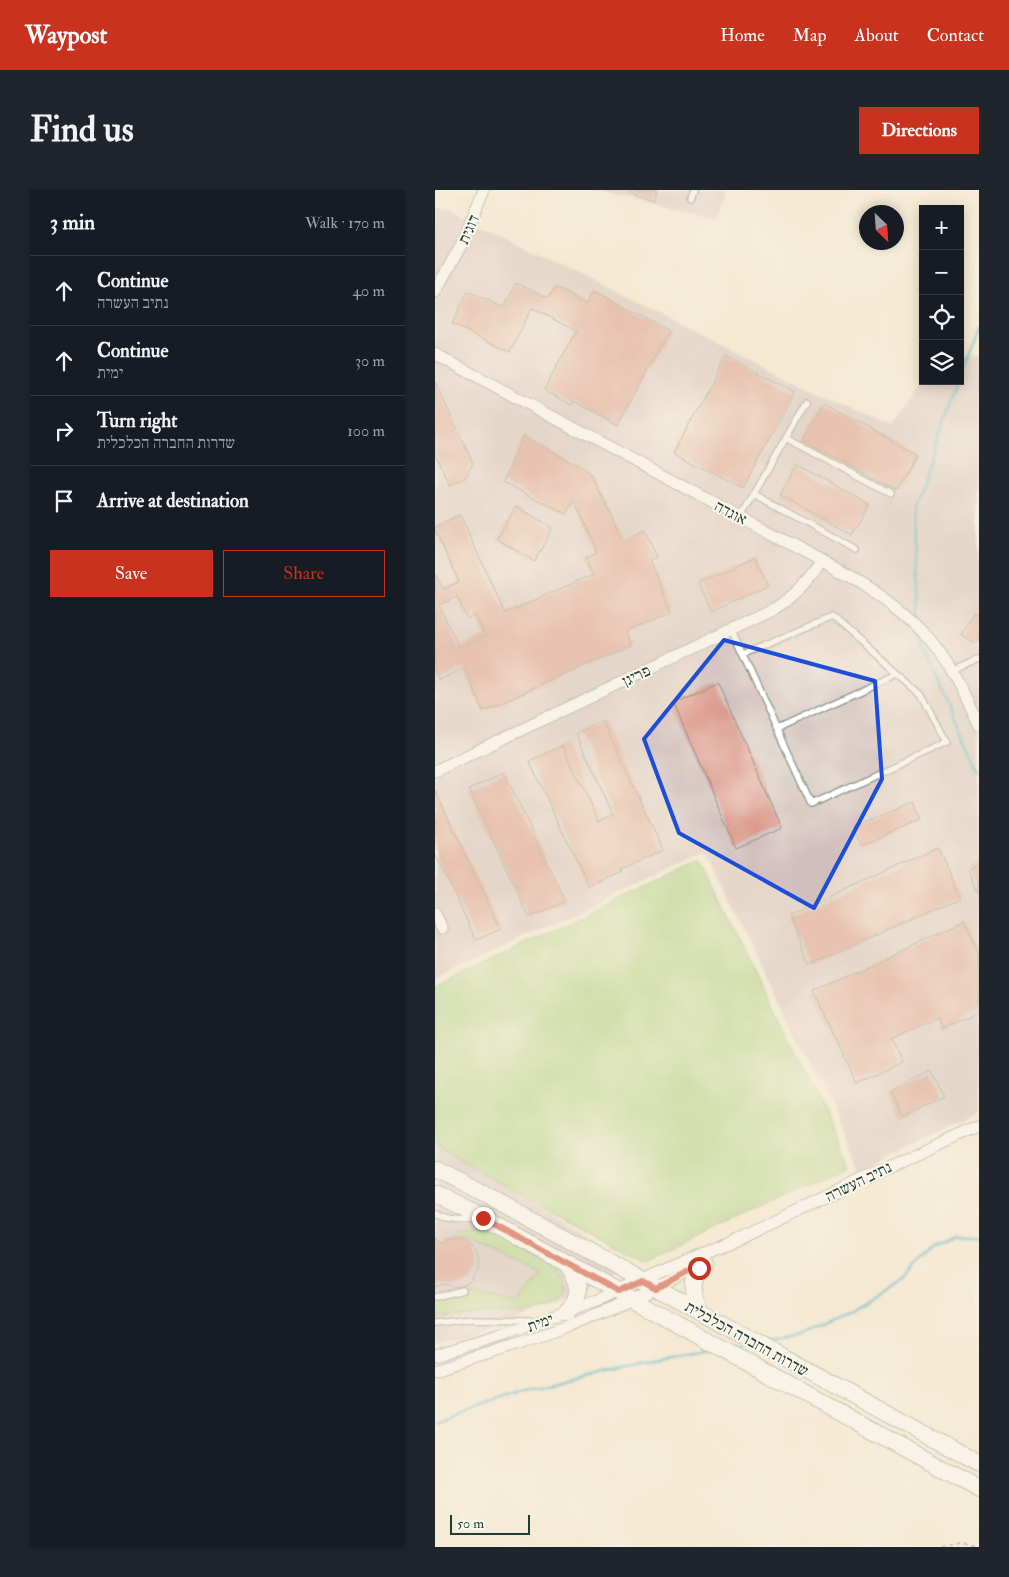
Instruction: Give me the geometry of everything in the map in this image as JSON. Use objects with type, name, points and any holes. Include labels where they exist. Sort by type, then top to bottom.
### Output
[{"type":"main road","name":"שדרות החברה הכלכלית","points":[[435,1169],[979,1464]]},
{"type":"main road","name":"שדרות החברה הכלכלית","points":[[435,1194],[483,1218],[979,1489]]},
{"type":"main road","points":[[700,1312],[695,1301],[693,1283],[696,1274],[704,1263]]},
{"type":"main road","points":[[565,1313],[573,1307],[579,1293],[577,1281],[567,1264]]},
{"type":"street","name":"דוגית","points":[[435,292],[460,248],[484,190]]},
{"type":"street","name":"אוגדה","points":[[435,354],[823,561],[867,587],[897,608],[925,633],[952,671],[979,725]]},
{"type":"street","name":"פריגן","points":[[435,771],[774,609],[792,597],[807,583],[823,561]]},
{"type":"street","points":[[435,914],[442,928]]},
{"type":"street","name":"נתיב העשרה","points":[[650,1284],[698,1255],[738,1239],[979,1126]]},
{"type":"street","name":"נתיב העשרה","points":[[625,1296],[704,1263],[738,1239]]},
{"type":"street","name":"ימית","points":[[435,1356],[565,1313],[625,1296]]},
{"type":"street","name":"ימית","points":[[435,1370],[551,1333],[625,1296]]},
{"type":"lane","points":[[690,198],[693,190]]},
{"type":"lane","points":[[741,517],[807,401]]},
{"type":"lane","points":[[786,438],[891,494]]},
{"type":"lane","points":[[754,494],[857,550]]},
{"type":"lane","points":[[731,629],[811,804],[947,742],[921,694],[832,618],[743,654]]},
{"type":"lane","points":[[952,671],[979,659]]},
{"type":"lane","points":[[777,729],[897,674]]},
{"type":"lane","points":[[435,1213],[453,1220],[483,1218]]},
{"type":"lane","points":[[435,1296],[463,1290]]},
{"type":"lane","points":[[435,1323],[472,1320],[545,1321]]},
{"type":"path","points":[[940,1547],[960,1542],[979,1546]]},
{"type":"highlighted area","points":[[724,640],[875,681],[882,779],[814,908],[679,833],[644,739]]},
{"type":"shaded area","points":[[592,190],[726,190],[717,218]]},
{"type":"shaded area","points":[[435,208],[450,208],[893,428],[921,385],[964,385],[964,357],[979,356],[979,1112],[862,1169],[707,852],[435,979]]},
{"type":"shaded area","points":[[435,1143],[632,1261],[564,1303],[494,1328],[435,1342]]},
{"type":"green space","points":[[702,860],[850,1165],[648,1261],[454,1158],[435,1145],[435,987]]},
{"type":"green space","points":[[492,1232],[557,1269],[564,1280],[567,1290],[560,1300],[551,1306],[529,1313],[482,1313],[435,1317],[435,1302],[473,1294],[519,1304],[541,1274],[456,1235]]},
{"type":"building","points":[[628,190],[657,190],[654,200],[628,192]]},
{"type":"building","points":[[516,283],[548,299],[554,287],[587,304],[595,290],[668,331],[618,425],[574,401],[572,405],[544,390],[576,331],[532,308],[510,352],[452,324],[468,291],[504,308]]},
{"type":"building","points":[[726,356],[795,392],[743,488],[674,452]]},
{"type":"building","points":[[435,382],[473,463],[465,478],[450,485],[435,454]]},
{"type":"building","points":[[824,403],[916,454],[896,491],[804,440]]},
{"type":"building","points":[[523,436],[576,464],[591,475],[624,540],[645,530],[657,557],[649,560],[672,612],[625,632],[631,645],[483,711],[464,668],[439,680],[435,671],[435,573],[443,589],[459,582],[435,527],[460,515],[505,613],[594,574],[586,557],[596,552],[574,500],[566,514],[503,482]],"holes":[[[457,597],[467,619],[475,615],[485,636],[459,648],[439,605]]]},
{"type":"building","points":[[797,464],[870,505],[852,535],[780,495]]},
{"type":"building","points":[[516,506],[553,528],[534,561],[497,539]]},
{"type":"building","points":[[755,557],[768,585],[711,612],[698,584]]},
{"type":"building","points":[[973,613],[979,616],[979,639],[976,643],[961,635]]},
{"type":"building","points":[[718,682],[782,828],[736,848],[673,702]]},
{"type":"building","points":[[603,721],[663,850],[622,869],[623,872],[589,888],[529,761],[563,745],[599,821],[613,814],[576,733]]},
{"type":"building","points":[[504,772],[565,901],[529,917],[469,789]]},
{"type":"building","points":[[435,790],[501,929],[476,940],[435,853]]},
{"type":"building","points":[[915,802],[922,820],[861,845],[853,827]]},
{"type":"building","points":[[938,848],[960,897],[810,965],[788,916]]},
{"type":"building","points":[[979,863],[979,893],[968,868]]},
{"type":"building","points":[[964,921],[979,953],[979,1011],[942,1029],[937,1018],[891,1039],[902,1062],[857,1083],[814,991]]},
{"type":"building","points":[[932,1071],[944,1096],[903,1117],[890,1092]]},
{"type":"building","points":[[435,1238],[441,1244],[448,1240],[464,1240],[476,1250],[479,1263],[478,1271],[470,1282],[454,1287],[444,1284],[435,1287]]},
{"type":"waterway","points":[[964,366],[979,327]]},
{"type":"waterway","points":[[922,624],[912,508],[958,385]]},
{"type":"waterway","points":[[923,638],[924,651],[979,769]]},
{"type":"waterway","points":[[766,1341],[801,1335],[852,1311],[902,1281],[933,1248],[956,1236],[979,1236]]},
{"type":"waterway","points":[[731,1346],[745,1344]]},
{"type":"waterway","points":[[435,1421],[526,1390],[654,1360],[710,1350]]},
{"type":"route","points":[[483,1218],[619,1292],[643,1281],[656,1288],[704,1263],[699,1268]]}]
